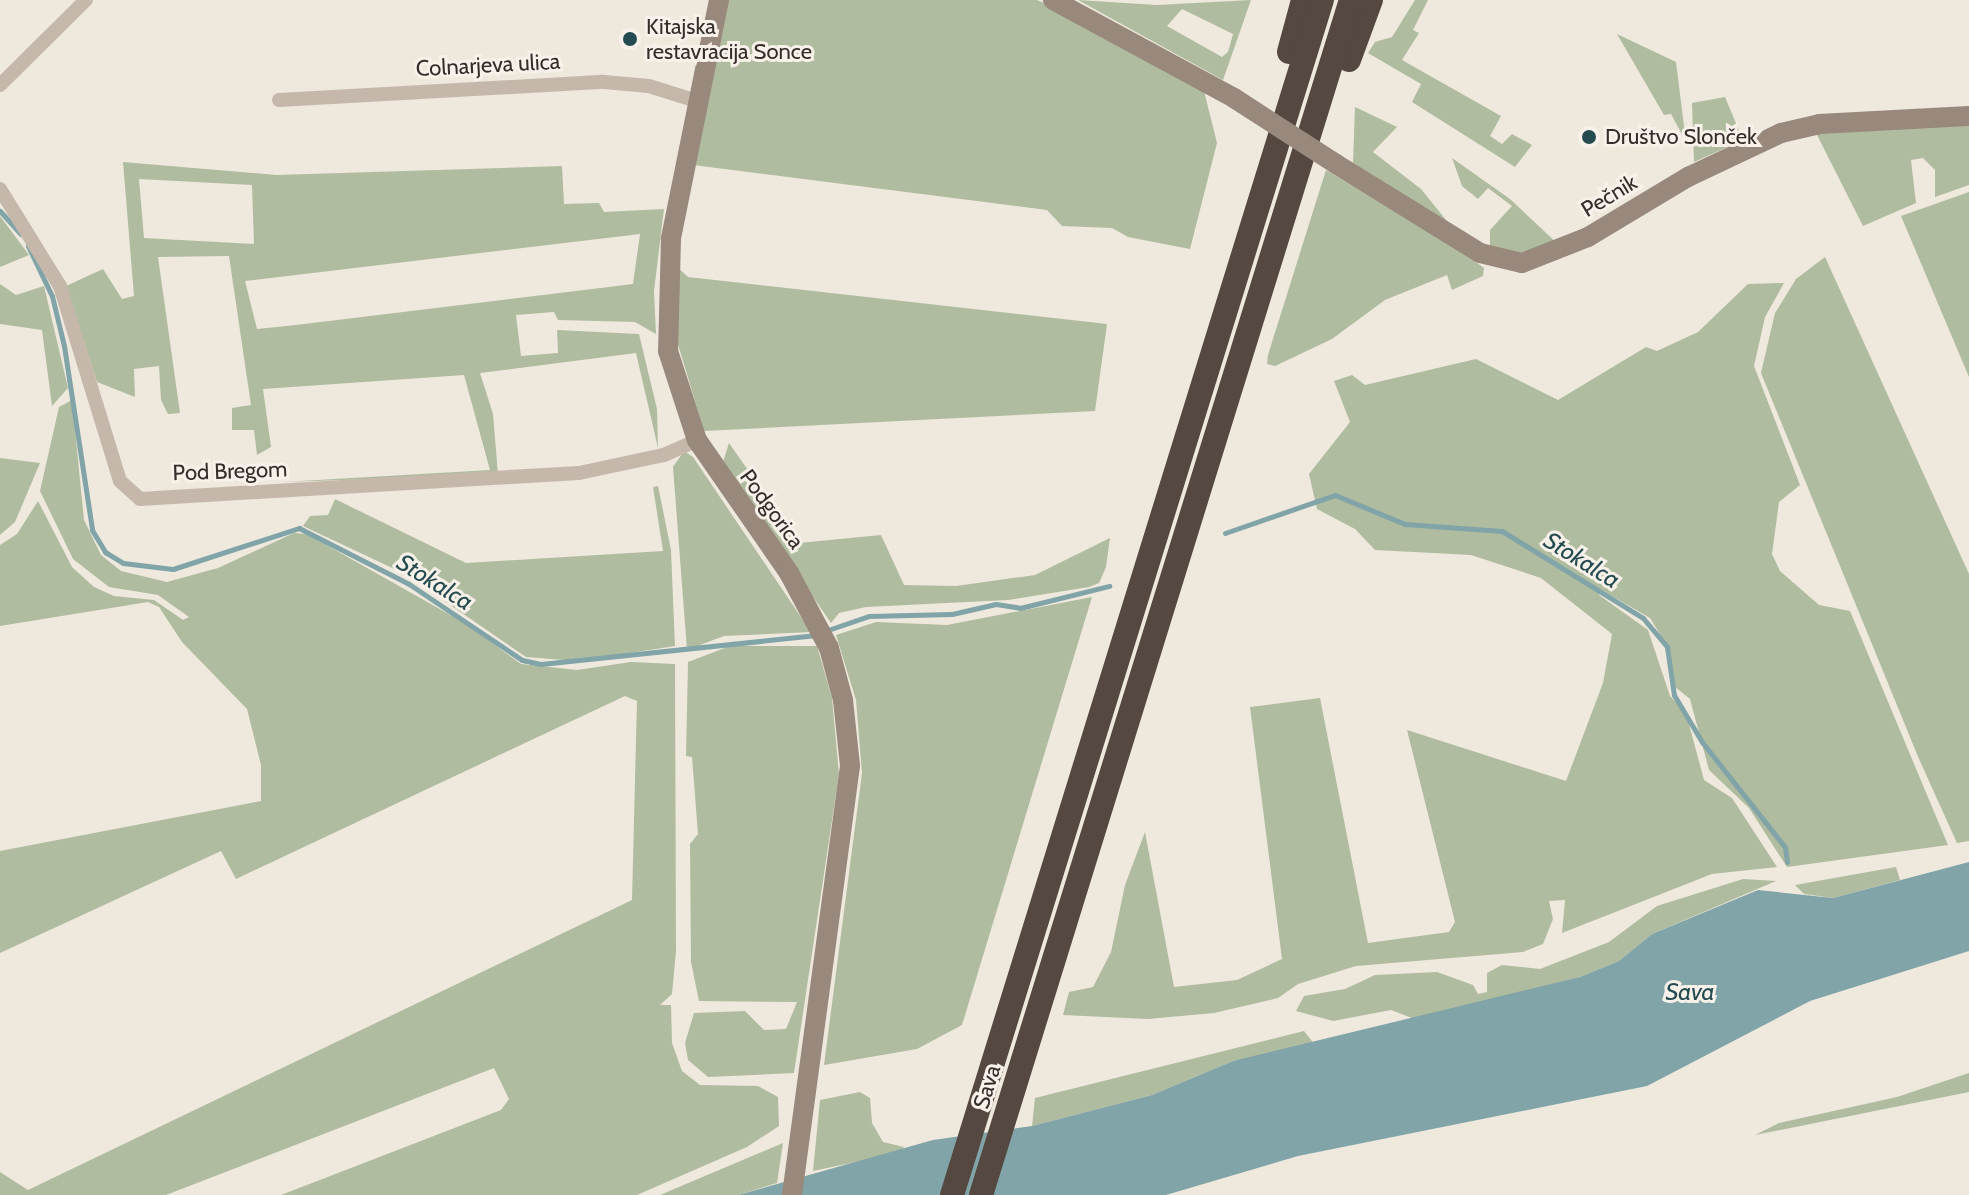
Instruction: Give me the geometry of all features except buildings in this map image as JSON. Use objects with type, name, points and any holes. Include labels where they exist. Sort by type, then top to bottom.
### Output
[{"type":"highway","points":[[1271,162],[1268,132],[1303,0]]},
{"type":"highway","name":"Sava","points":[[952,1195],[1322,0]]},
{"type":"highway","name":"Sava","points":[[981,1195],[1351,0]]},
{"type":"highway","points":[[1315,117],[1342,81],[1371,0]]},
{"type":"main road","name":"Podgorica","points":[[719,0],[671,239],[665,308],[676,389],[697,440],[816,618],[829,648],[843,700],[850,766],[792,1195]]},
{"type":"main road","name":"Pečnik","points":[[1053,0],[1234,98],[1480,253],[1522,263],[1588,237],[1688,177],[1781,133],[1819,124],[1922,123],[1969,116]]},
{"type":"street","points":[[0,85],[86,0]]},
{"type":"street","name":"Colnarjeva ulica","points":[[279,100],[604,82],[649,86],[697,101]]},
{"type":"street","name":"Pod Bregom","points":[[0,189],[69,305],[120,481],[140,499],[565,474],[664,455],[697,440]]},
{"type":"green space","points":[[728,0],[1037,0],[1069,14],[1204,91],[1217,143],[1190,249],[1128,237],[1112,228],[1062,226],[1047,210],[693,165]]},
{"type":"green space","points":[[1078,0],[1157,5],[1251,0],[1223,80]],"holes":[[[1182,9],[1233,34],[1228,52],[1222,57],[1167,26]]]},
{"type":"green space","points":[[1415,0],[1428,0],[1413,30],[1419,33],[1402,60],[1501,116],[1490,136],[1502,144],[1512,134],[1532,145],[1515,167],[1412,102],[1421,84],[1368,53],[1375,42],[1392,37]]},
{"type":"green space","points":[[1617,34],[1676,62],[1686,142],[1671,114],[1664,115]]},
{"type":"green space","points":[[1725,97],[1743,140],[1694,162],[1692,103]]},
{"type":"green space","points":[[1355,107],[1397,127],[1373,152],[1421,189],[1459,236],[1353,163]]},
{"type":"green space","points":[[1969,122],[1969,185],[1935,197],[1935,170],[1923,158],[1911,160],[1916,203],[1863,226],[1815,131]]},
{"type":"green space","points":[[1452,158],[1510,199],[1560,246],[1543,254],[1490,251],[1490,230],[1512,206],[1488,188],[1478,199],[1462,186]]},
{"type":"green space","points":[[123,162],[277,175],[562,166],[564,204],[599,203],[604,212],[664,209],[654,291],[656,334],[635,322],[558,320],[554,312],[516,315],[521,356],[558,353],[557,330],[639,334],[657,409],[658,448],[636,353],[480,373],[493,414],[498,475],[283,482],[490,470],[464,375],[263,389],[271,447],[257,455],[254,430],[232,430],[232,408],[251,405],[229,256],[158,257],[180,413],[168,414],[161,400],[159,366],[134,369],[135,397],[97,382],[66,286],[103,269],[122,299],[134,296]],"holes":[[[139,179],[252,185],[254,244],[144,238]],[[640,234],[633,284],[296,325],[257,329],[245,281]]]},
{"type":"green space","points":[[1326,170],[1462,252],[1484,268],[1483,276],[1452,290],[1447,275],[1385,300],[1332,339],[1275,366],[1267,364],[1268,355]]},
{"type":"green space","points":[[1969,192],[1969,377],[1901,216]]},
{"type":"green space","points":[[0,216],[29,255],[0,267]]},
{"type":"green space","points":[[1825,257],[1969,574],[1969,841],[1957,843],[1919,759],[1761,373],[1775,313],[1796,279]]},
{"type":"green space","points":[[677,267],[688,277],[1107,324],[1095,411],[704,431],[677,341]]},
{"type":"green space","points":[[1784,283],[1765,317],[1754,366],[1800,485],[1779,502],[1772,554],[1780,571],[1819,605],[1850,611],[1948,845],[1787,867],[1749,808],[1709,770],[1690,699],[1674,686],[1664,641],[1650,618],[1600,589],[1599,595],[1648,630],[1670,696],[1686,713],[1704,780],[1732,798],[1777,867],[1712,874],[1562,933],[1565,900],[1549,901],[1553,919],[1543,944],[1523,952],[1356,966],[1298,984],[1278,998],[1214,1013],[1148,1019],[1063,1015],[1069,992],[1093,987],[1111,952],[1125,885],[1145,832],[1174,987],[1237,980],[1282,959],[1250,707],[1320,698],[1368,943],[1449,932],[1455,922],[1407,730],[1566,781],[1603,683],[1612,634],[1541,578],[1471,555],[1375,550],[1355,529],[1317,509],[1309,474],[1350,422],[1334,381],[1352,375],[1365,385],[1476,359],[1558,400],[1646,347],[1657,351],[1698,332],[1748,284]]},
{"type":"green space","points":[[0,284],[16,295],[44,286],[68,388],[52,406],[42,330],[0,324]]},
{"type":"green space","points":[[72,400],[84,520],[101,555],[121,571],[167,582],[218,568],[294,533],[307,534],[468,625],[521,664],[577,670],[631,662],[675,664],[676,951],[672,994],[660,1005],[671,1005],[672,1043],[682,1071],[700,1085],[758,1086],[778,1097],[779,1126],[747,1147],[637,1195],[281,1195],[501,1110],[509,1099],[494,1068],[166,1195],[0,1195],[0,1172],[28,1190],[632,900],[637,701],[625,696],[236,879],[221,851],[0,953],[0,851],[261,801],[261,765],[247,709],[182,642],[159,607],[148,602],[0,626],[0,545],[17,534],[38,501],[72,567],[94,587],[114,596],[154,600],[183,620],[189,617],[158,595],[109,587],[73,559],[40,491],[59,407]]},
{"type":"green space","points":[[729,443],[799,543],[881,535],[904,585],[956,586],[1035,575],[1110,538],[1106,567],[1099,583],[1089,587],[1008,600],[866,607],[839,613],[831,623],[722,465]]},
{"type":"green space","points":[[684,451],[693,457],[811,632],[724,636],[687,650],[673,467]]},
{"type":"green space","points":[[0,458],[40,463],[15,522],[0,535]]},
{"type":"green space","points":[[658,486],[671,550],[675,646],[577,661],[526,657],[405,574],[303,526],[310,516],[328,515],[335,499],[466,563],[663,551],[653,487]]},
{"type":"green space","points":[[1092,597],[962,1025],[917,1049],[824,1065],[862,773],[856,700],[836,635],[876,622],[947,625]]},
{"type":"green space","points":[[730,646],[817,646],[832,698],[839,774],[794,1073],[708,1077],[688,1060],[685,1043],[694,1013],[745,1011],[764,1030],[786,1029],[797,1002],[699,1001],[691,962],[690,844],[698,834],[692,757],[686,756],[688,662]]},
{"type":"green space","points":[[1896,867],[1900,880],[1833,898],[1804,894],[1795,885]]},
{"type":"green space","points":[[1743,879],[1776,881],[1652,934],[1619,961],[1580,977],[1417,1020],[1391,1010],[1333,1021],[1296,1011],[1304,996],[1345,989],[1375,975],[1437,972],[1473,985],[1478,994],[1487,992],[1487,973],[1502,965],[1540,969],[1609,942],[1657,906]]},
{"type":"green space","points":[[1304,1031],[1315,1045],[1233,1061],[1152,1095],[1032,1126],[1035,1098]]},
{"type":"green space","points":[[1969,1073],[1969,1092],[1755,1135],[1779,1123],[1897,1097]]},
{"type":"green space","points":[[860,1092],[870,1098],[872,1123],[883,1142],[904,1147],[899,1153],[813,1171],[820,1100]]},
{"type":"green space","points":[[783,1143],[777,1183],[738,1195],[660,1195]]},
{"type":"water","name":"Sava","points":[[1969,862],[1969,951],[1810,1001],[1647,1086],[1298,1156],[1166,1195],[738,1195],[933,1140],[1032,1126],[1152,1095],[1233,1061],[1580,977],[1619,961],[1652,934],[1758,890],[1833,898]]},
{"type":"waterway","name":"Stokalca","points":[[0,211],[21,234]]},
{"type":"waterway","name":"Stokalca","points":[[28,246],[52,296],[64,346],[92,530],[105,552],[123,563],[173,569],[299,528],[409,584],[522,660],[541,664],[816,635]]},
{"type":"waterway","name":"Stokalca","points":[[1225,533],[1335,495],[1405,524],[1502,531],[1643,618],[1667,647],[1674,695],[1702,742],[1785,847],[1787,862]]},
{"type":"waterway","name":"Stokalca","points":[[825,631],[869,616],[952,614],[996,604],[1020,608],[1109,586]]},
{"type":"place","name":"Kitajska restavracija Sonce","points":[[630,39]]},
{"type":"place","name":"Društvo Slonček","points":[[1589,137]]}]
